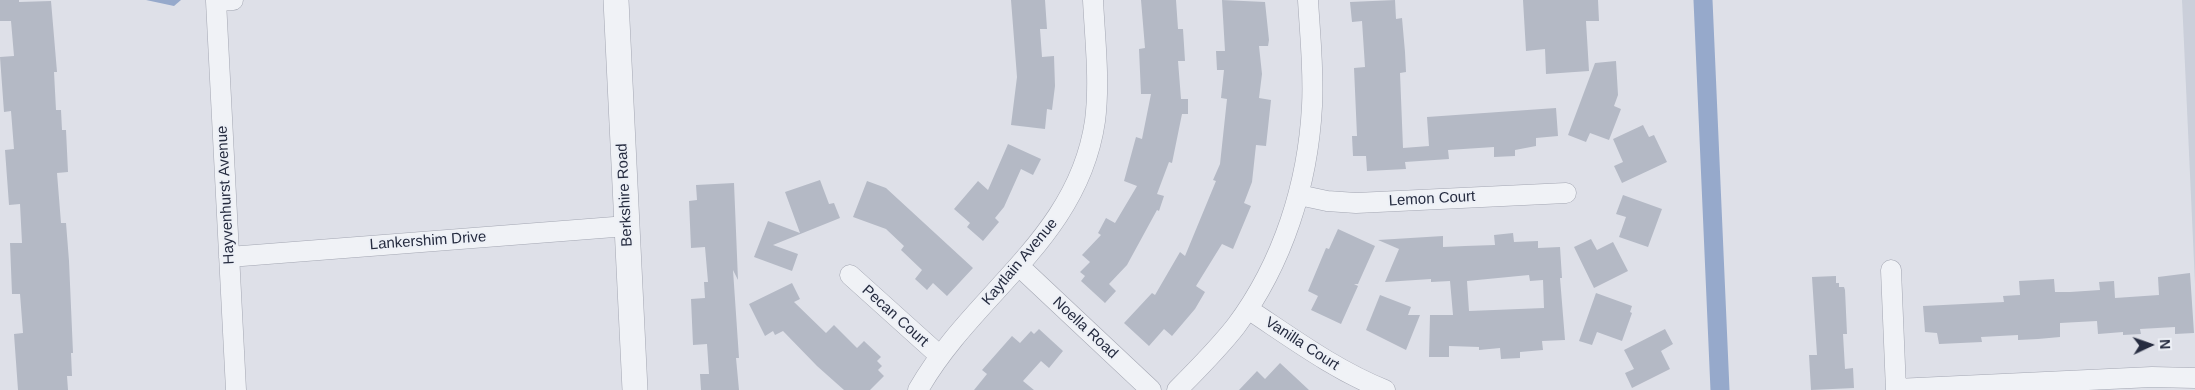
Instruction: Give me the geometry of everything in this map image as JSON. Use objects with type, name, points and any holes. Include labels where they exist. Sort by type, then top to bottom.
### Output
[{"type":"street","name":"Hayvenhurst Avenue","points":[[224,0],[229,256],[236,390]]},
{"type":"street","name":"Berkshire Road","points":[[616,0],[635,390]]},
{"type":"street","name":"Kaytlain Avenue","points":[[918,390],[940,356],[964,326],[1049,231],[1065,207],[1078,181],[1088,154],[1095,121],[1097,88],[1093,0]]},
{"type":"street","points":[[1177,390],[1210,358],[1248,309],[1286,234],[1299,195],[1309,146],[1312,105],[1308,0]]},
{"type":"street","name":"Lemon Court","points":[[1299,195],[1327,201],[1356,203],[1566,193]]},
{"type":"street","name":"Lankershim Drive","points":[[229,256],[627,226]]},
{"type":"street","name":"Noella Road","points":[[1018,266],[1151,390]]},
{"type":"street","points":[[1890,270],[1896,390],[2112,384],[2152,377],[2195,378]]},
{"type":"street","name":"Pecan Court","points":[[850,275],[940,356]]},
{"type":"street","name":"Vanilla Court","points":[[1248,309],[1334,365],[1359,379],[1385,390]]},
{"type":"shaded area","points":[[2182,0],[2195,0],[2195,284]]},
{"type":"water","points":[[146,0],[181,0],[174,6]]},
{"type":"building","points":[[0,0],[19,0],[19,2],[51,1],[57,72],[54,72],[56,110],[61,110],[62,130],[66,130],[68,172],[57,173],[61,223],[66,223],[69,261],[73,353],[71,353],[72,376],[67,376],[68,390],[18,390],[14,334],[23,333],[20,294],[12,294],[10,243],[22,243],[20,204],[9,205],[5,150],[14,149],[11,111],[4,112],[0,57],[14,56],[11,21],[0,21]]},
{"type":"building","points":[[1011,0],[1045,0],[1047,29],[1040,29],[1042,57],[1054,56],[1055,86],[1052,110],[1047,109],[1045,129],[1011,125],[1017,77]]},
{"type":"building","points":[[1141,0],[1176,0],[1178,29],[1183,29],[1185,61],[1178,61],[1181,99],[1188,99],[1188,114],[1182,114],[1172,163],[1169,162],[1157,194],[1164,196],[1159,211],[1157,210],[1127,265],[1109,284],[1116,291],[1105,303],[1081,281],[1085,276],[1080,272],[1090,262],[1082,255],[1101,235],[1098,233],[1106,218],[1115,223],[1137,186],[1124,181],[1136,137],[1142,139],[1151,94],[1141,94],[1139,49],[1145,48]]},
{"type":"building","points":[[1222,0],[1265,2],[1269,40],[1268,46],[1259,46],[1262,74],[1259,98],[1271,100],[1266,146],[1256,145],[1252,182],[1244,203],[1251,206],[1233,249],[1222,244],[1196,286],[1205,292],[1195,309],[1172,336],[1164,329],[1149,346],[1124,323],[1152,293],[1155,295],[1180,252],[1185,256],[1216,181],[1213,180],[1220,164],[1227,99],[1221,98],[1224,70],[1217,70],[1216,51],[1225,51]]},
{"type":"building","points":[[1395,0],[1396,19],[1402,18],[1405,52],[1406,72],[1400,73],[1403,148],[1429,146],[1427,117],[1556,108],[1558,136],[1536,138],[1536,146],[1515,150],[1515,156],[1494,157],[1494,147],[1448,150],[1449,159],[1405,162],[1406,169],[1367,171],[1366,156],[1353,156],[1352,136],[1357,136],[1354,68],[1365,67],[1362,21],[1352,22],[1350,2]]},
{"type":"building","points":[[1523,0],[1598,0],[1599,21],[1586,21],[1589,71],[1546,74],[1545,49],[1526,51]]},
{"type":"building","points":[[1616,61],[1618,95],[1614,106],[1621,109],[1609,140],[1590,133],[1586,142],[1568,135],[1595,63]]},
{"type":"building","points":[[1643,125],[1649,137],[1654,135],[1667,162],[1622,183],[1614,166],[1623,162],[1613,139]]},
{"type":"building","points":[[1008,144],[1041,159],[1033,175],[1021,169],[1004,207],[995,218],[999,222],[983,241],[967,227],[970,223],[954,209],[978,181],[988,190]]},
{"type":"building","points":[[820,180],[829,204],[834,203],[840,218],[773,245],[798,254],[792,271],[754,257],[768,221],[800,233],[785,192]]},
{"type":"building","points":[[867,181],[886,188],[973,268],[947,296],[933,283],[927,290],[915,279],[922,270],[901,250],[904,246],[886,229],[853,217]]},
{"type":"building","points":[[734,183],[738,280],[733,270],[739,358],[736,358],[739,390],[701,390],[700,374],[709,374],[707,344],[693,345],[691,299],[705,298],[704,282],[708,282],[705,247],[691,248],[689,201],[697,200],[696,185]]},
{"type":"building","points":[[1623,195],[1662,209],[1648,247],[1619,237],[1626,217],[1616,214]]},
{"type":"building","points":[[1338,229],[1375,246],[1358,284],[1354,284],[1358,286],[1341,324],[1311,310],[1318,296],[1308,291],[1326,248],[1329,249]]},
{"type":"building","points":[[1513,233],[1514,242],[1538,241],[1538,248],[1560,247],[1562,278],[1560,278],[1565,340],[1542,341],[1543,350],[1520,352],[1520,358],[1501,359],[1500,348],[1479,350],[1479,347],[1449,346],[1449,357],[1429,357],[1430,315],[1453,315],[1450,281],[1431,282],[1431,279],[1385,282],[1399,249],[1378,240],[1443,236],[1443,247],[1495,245],[1494,235]],"holes":[[[1529,275],[1530,281],[1543,280],[1544,308],[1469,311],[1467,281]]]},
{"type":"building","points":[[1591,239],[1597,250],[1613,242],[1628,271],[1594,288],[1574,247]]},
{"type":"building","points":[[2190,273],[2194,333],[2175,334],[2175,327],[2140,329],[2141,334],[2123,335],[2123,332],[2098,334],[2097,321],[2060,323],[2060,337],[2018,340],[2018,335],[1981,337],[1982,342],[1939,344],[1937,333],[1925,332],[1923,306],[2004,302],[2003,296],[2020,295],[2019,281],[2054,279],[2055,292],[2070,292],[2100,290],[2099,282],[2114,281],[2115,298],[2159,295],[2158,277]]},
{"type":"building","points":[[1836,276],[1836,283],[1839,283],[1839,287],[1844,287],[1845,290],[1847,334],[1843,334],[1845,369],[1853,368],[1854,388],[1811,390],[1809,355],[1817,355],[1812,277]]},
{"type":"building","points":[[792,283],[800,299],[794,302],[826,333],[834,325],[857,348],[864,341],[881,357],[877,361],[882,366],[878,370],[884,376],[870,390],[844,390],[817,366],[783,331],[775,335],[773,331],[765,336],[749,304]]},
{"type":"building","points":[[1596,293],[1632,306],[1630,312],[1632,313],[1622,341],[1597,332],[1592,345],[1579,341]]},
{"type":"building","points":[[1380,295],[1411,307],[1408,315],[1420,315],[1406,350],[1366,330]]},
{"type":"building","points":[[1039,329],[1063,351],[1049,368],[1041,361],[1023,381],[1034,390],[974,390],[987,374],[982,370],[1012,336],[1020,343],[1031,331],[1034,334]]},
{"type":"building","points":[[1665,329],[1673,344],[1661,351],[1670,369],[1632,388],[1625,373],[1634,369],[1624,350]]},
{"type":"building","points":[[1280,363],[1309,390],[1239,390],[1257,371],[1265,379]]},
{"type":"waterway","points":[[1703,0],[1720,390]]}]
